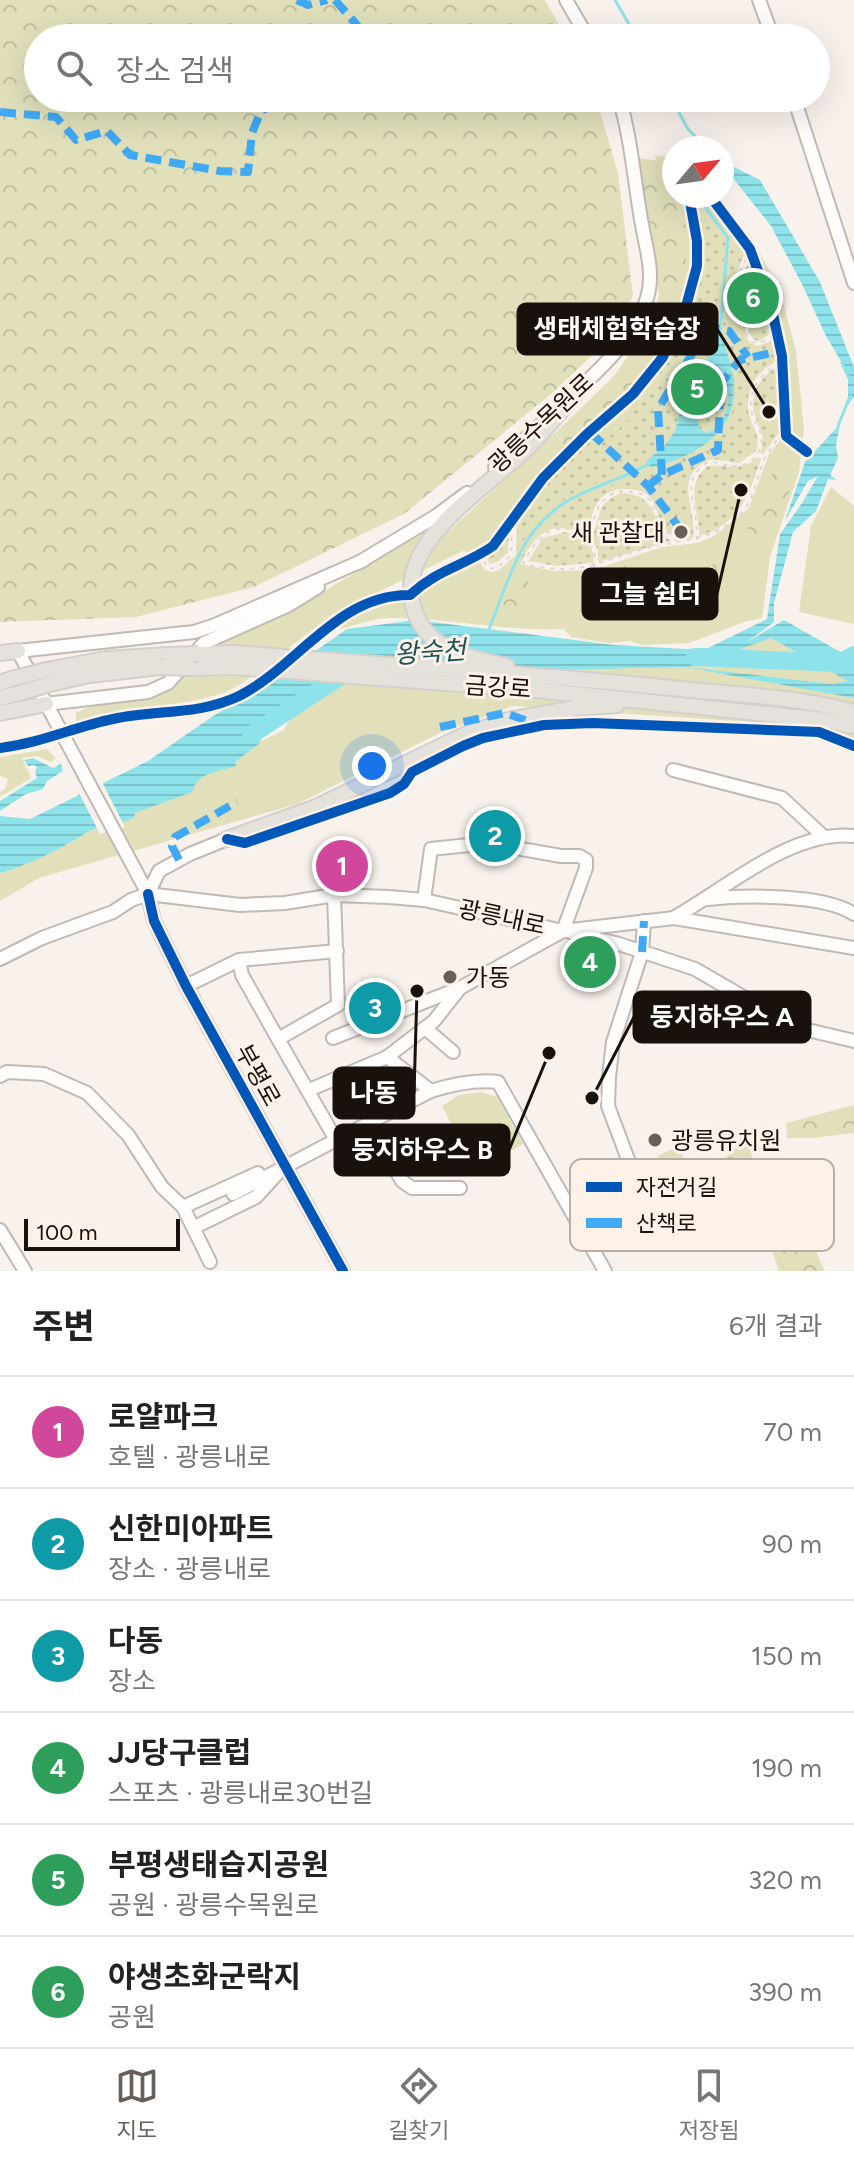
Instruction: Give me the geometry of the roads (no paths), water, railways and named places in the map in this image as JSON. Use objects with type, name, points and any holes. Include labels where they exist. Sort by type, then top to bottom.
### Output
[{"type":"main road","points":[[534,674],[456,653],[427,634],[411,603],[410,588],[414,565],[426,544],[524,452],[583,385]]},
{"type":"main road","points":[[0,653],[18,651]]},
{"type":"main road","name":"금강로","points":[[165,661],[198,654],[825,720],[854,726]]},
{"type":"main road","name":"금강로","points":[[0,698],[10,685],[106,659],[165,661],[190,668],[234,660],[534,674],[805,702],[854,712]]},
{"type":"main road","points":[[227,839],[284,821],[425,752],[508,720],[575,708],[657,702]]},
{"type":"main road","points":[[0,713],[46,704]]},
{"type":"street","points":[[566,0],[580,24]]},
{"type":"street","points":[[759,0],[768,24]]},
{"type":"street","name":"광릉수목원로","points":[[364,560],[465,495],[583,385],[625,339],[644,308],[648,295],[648,260],[622,112]]},
{"type":"street","points":[[799,112],[854,283]]},
{"type":"street","points":[[364,560],[289,605],[204,643],[168,683],[148,692],[46,704],[18,651],[194,632],[364,560]]},
{"type":"street","name":"부평로","points":[[46,704],[148,894],[154,921],[186,986],[343,1271]]},
{"type":"street","points":[[673,770],[782,798],[823,836]]},
{"type":"street","points":[[674,918],[748,870],[823,836],[854,836]]},
{"type":"street","points":[[0,959],[75,924],[113,912],[131,900],[148,894],[159,871],[227,839]]},
{"type":"street","points":[[333,1038],[460,988],[563,931],[586,868],[586,860],[579,856],[561,856],[488,843],[431,849],[424,900]]},
{"type":"street","name":"광릉내로","points":[[148,894],[240,905],[285,903],[334,895],[424,900],[563,931],[674,918],[854,948]]},
{"type":"street","points":[[278,1039],[338,1005],[334,895]]},
{"type":"street","points":[[707,899],[763,896],[827,904],[854,914]]},
{"type":"street","points":[[628,1159],[608,1106],[609,1077],[613,1042],[642,952],[644,921]]},
{"type":"street","points":[[563,931],[695,969],[795,1027],[854,1041]]},
{"type":"street","points":[[186,986],[239,960],[337,951]]},
{"type":"street","points":[[239,960],[242,975],[336,1140]]},
{"type":"street","points":[[309,1090],[387,1057],[434,1021],[460,988]]},
{"type":"street","points":[[425,1028],[453,1052]]},
{"type":"street","points":[[387,1057],[431,1091]]},
{"type":"street","points":[[0,1076],[7,1072],[44,1074],[87,1093],[128,1135],[162,1187],[183,1207],[210,1262]]},
{"type":"street","points":[[233,1194],[431,1091],[485,1081],[498,1082],[570,1209]]},
{"type":"street","points":[[368,1123],[402,1181],[412,1188],[460,1188]]},
{"type":"street","points":[[183,1207],[243,1178],[284,1165]]},
{"type":"street","points":[[195,1227],[256,1197],[284,1165]]},
{"type":"street","points":[[0,1230],[25,1271]]},
{"type":"street","points":[[594,1251],[605,1271]]},
{"type":"water","points":[[734,167],[760,180],[820,282],[854,367],[854,397],[848,405],[848,373],[771,226],[734,179]]},
{"type":"water","points":[[719,333],[722,333],[734,382],[727,420],[695,451],[650,468],[646,461],[664,447],[675,431],[684,398],[714,349]],"holes":[[[721,378],[728,392],[727,408],[720,424],[707,433],[700,429],[698,422],[698,400],[709,382]]]},
{"type":"water","points":[[840,424],[836,445],[838,458],[830,475],[837,480],[828,479],[816,511],[793,532],[774,603],[774,622],[747,642],[784,620],[844,654],[854,655],[854,698],[685,667],[383,674],[336,678],[268,720],[274,727],[262,735],[260,743],[235,762],[236,766],[204,777],[192,792],[135,813],[134,818],[91,830],[44,856],[0,873],[0,816],[30,819],[148,761],[347,629],[416,620],[614,645],[687,649],[708,648],[767,619],[780,534],[818,476],[808,481],[785,521],[805,462]],"holes":[[[771,638],[848,681],[832,684],[686,667]]]},
{"type":"water","points":[[33,758],[53,768],[61,764],[63,771],[47,781],[43,789],[26,794],[0,811],[0,801],[37,778],[37,767],[28,766],[24,760]]},
{"type":"waterway","points":[[615,0],[629,24]]},
{"type":"waterway","points":[[679,112],[695,136]]},
{"type":"waterway","points":[[706,208],[728,238],[720,334]]},
{"type":"waterway","points":[[842,363],[849,378]]},
{"type":"waterway","points":[[838,426],[850,396]]},
{"type":"waterway","points":[[489,629],[518,557],[538,525],[569,500],[649,464]]},
{"type":"waterway","name":"왕숙천","points":[[695,657],[839,663],[854,655]]},
{"type":"waterway","name":"왕숙천","points":[[251,735],[350,670]]},
{"type":"place","name":"야생초화군락지","points":[[753,298]]},
{"type":"place","name":"부평생태습지공원","points":[[697,389]]},
{"type":"place","name":"생태체험학습장","points":[[769,412]]},
{"type":"place","name":"그늘 쉼터","points":[[741,490]]},
{"type":"place","name":"새 관찰대","points":[[681,532]]},
{"type":"place","name":"신한미아파트","points":[[495,836]]},
{"type":"place","name":"로얄파크","points":[[342,866]]},
{"type":"place","name":"JJ당구클럽","points":[[590,962]]},
{"type":"place","name":"가동","points":[[450,977]]},
{"type":"place","name":"나동","points":[[417,991]]},
{"type":"place","name":"다동","points":[[375,1008]]},
{"type":"place","name":"둥지하우스 B","points":[[549,1053]]},
{"type":"place","name":"둥지하우스 A","points":[[592,1098]]},
{"type":"place","name":"광릉유치원","points":[[655,1140]]}]
